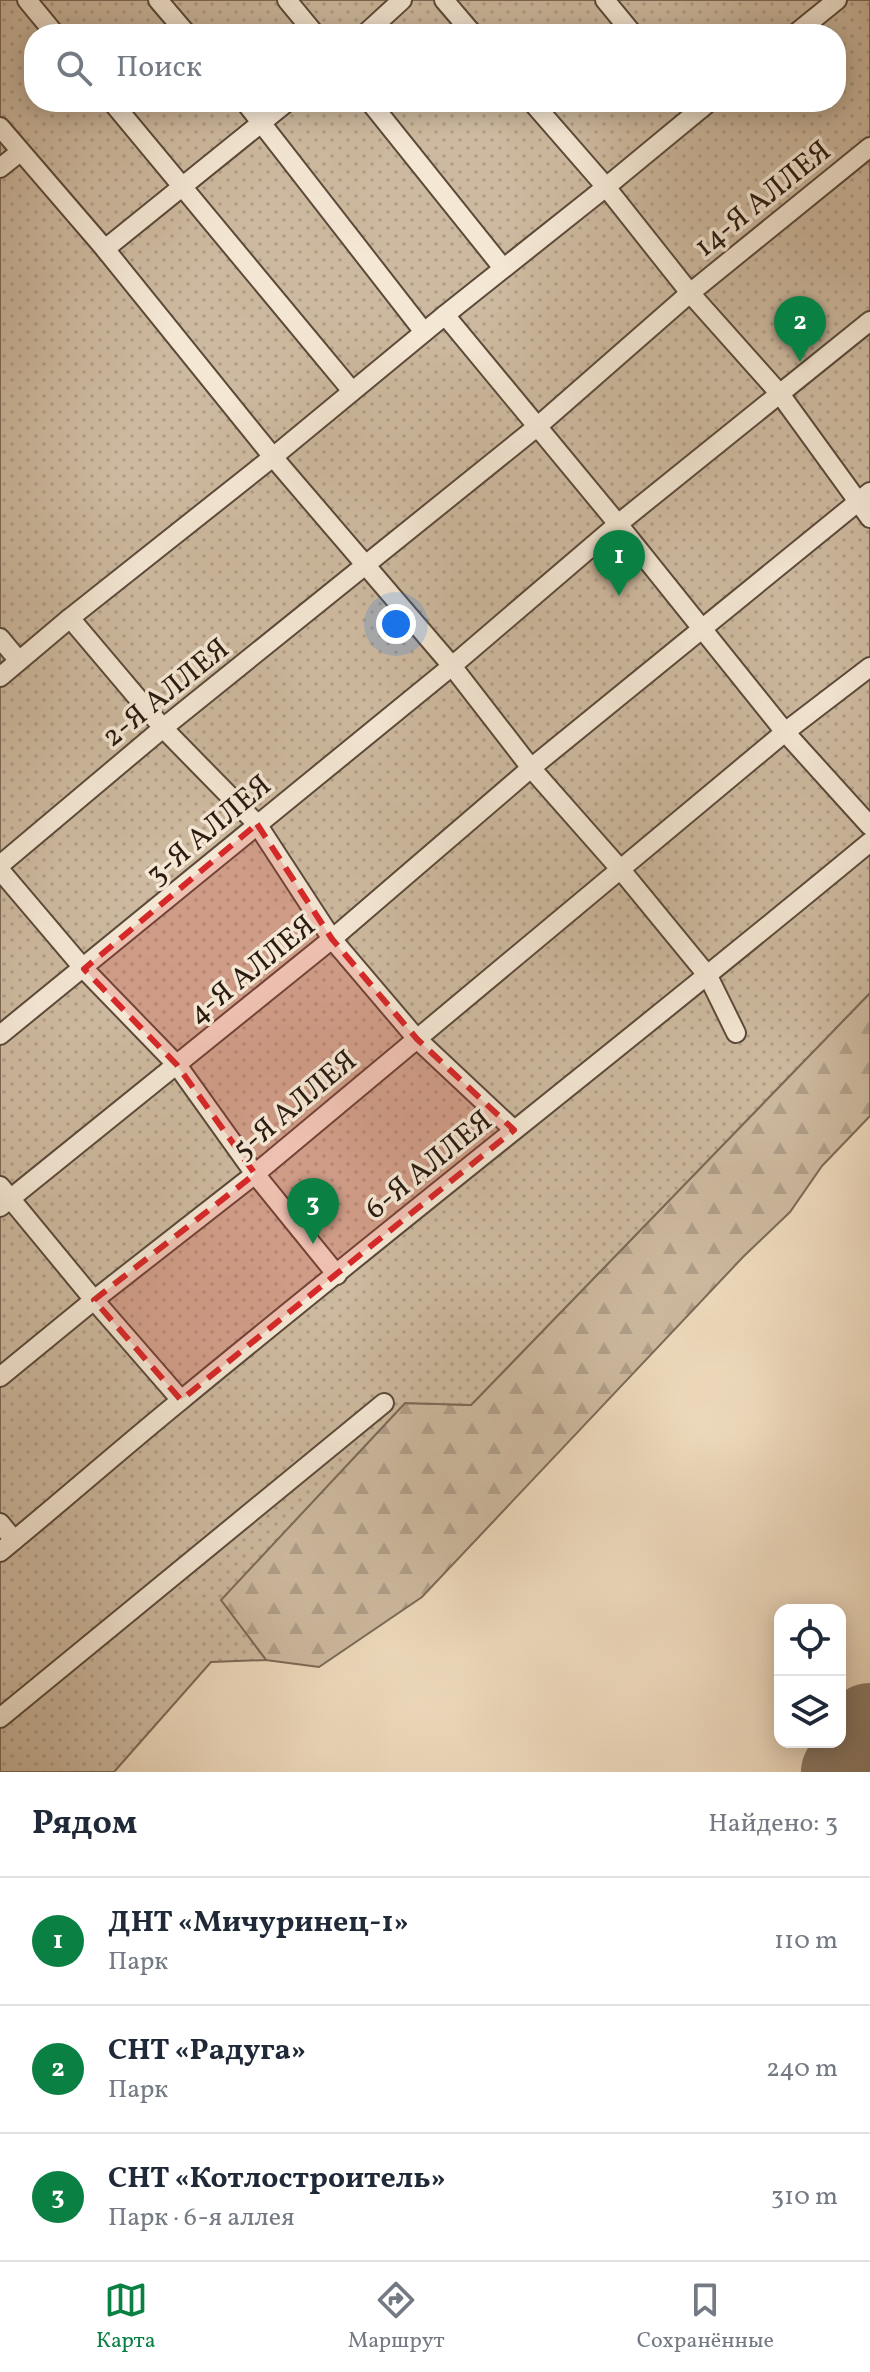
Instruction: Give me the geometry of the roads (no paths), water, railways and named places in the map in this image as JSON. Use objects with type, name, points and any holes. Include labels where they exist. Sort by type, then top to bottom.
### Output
[{"type":"street","points":[[27,0],[47,24]]},
{"type":"street","points":[[158,0],[178,24]]},
{"type":"street","points":[[287,0],[307,24]]},
{"type":"street","points":[[376,24],[402,0]]},
{"type":"street","points":[[444,0],[464,24]]},
{"type":"street","points":[[605,0],[625,24]]},
{"type":"street","points":[[805,24],[824,4]]},
{"type":"street","points":[[120,112],[352,391]]},
{"type":"street","points":[[254,112],[424,332]]},
{"type":"street","points":[[105,249],[276,112]]},
{"type":"street","points":[[378,112],[503,268]]},
{"type":"street","points":[[541,112],[864,497],[870,518]]},
{"type":"street","points":[[0,677],[606,187],[690,112]]},
{"type":"street","points":[[0,127],[105,249],[273,457],[452,666],[531,768],[621,870],[708,976],[736,1033]]},
{"type":"street","name":"14-Я АЛЛЕЯ","points":[[538,426],[690,293],[870,147]]},
{"type":"street","points":[[0,168],[20,152]]},
{"type":"street","points":[[445,315],[785,732],[870,826]]},
{"type":"street","name":"3-Я АЛЛЕЯ","points":[[0,1035],[452,666],[618,524],[870,321]]},
{"type":"street","name":"2-Я АЛЛЕЯ","points":[[0,868],[163,728],[538,426]]},
{"type":"street","name":"4-Я АЛЛЕЯ","points":[[4,1197],[177,1065],[332,939],[531,768],[864,497]]},
{"type":"street","points":[[70,618],[163,728],[257,824],[332,939],[417,1039],[514,1130]]},
{"type":"street","points":[[0,638],[19,661]]},
{"type":"street","name":"5-Я АЛЛЕЯ","points":[[0,1377],[255,1174],[785,732],[870,667]]},
{"type":"street","name":"6-Я АЛЛЕЯ","points":[[7,1546],[181,1400],[870,842]]},
{"type":"street","points":[[0,868],[84,969],[177,1065],[255,1174],[337,1275]]},
{"type":"street","points":[[4,1197],[181,1400]]},
{"type":"street","points":[[0,1718],[384,1403]]},
{"type":"street","points":[[0,1523],[7,1546]]},
{"type":"place","name":"СНТ «Радуга»","points":[[800,362]]},
{"type":"place","name":"ДНТ «Мичуринец-1»","points":[[619,596]]},
{"type":"place","name":"СНТ «Котлостроитель»","points":[[313,1244]]}]
